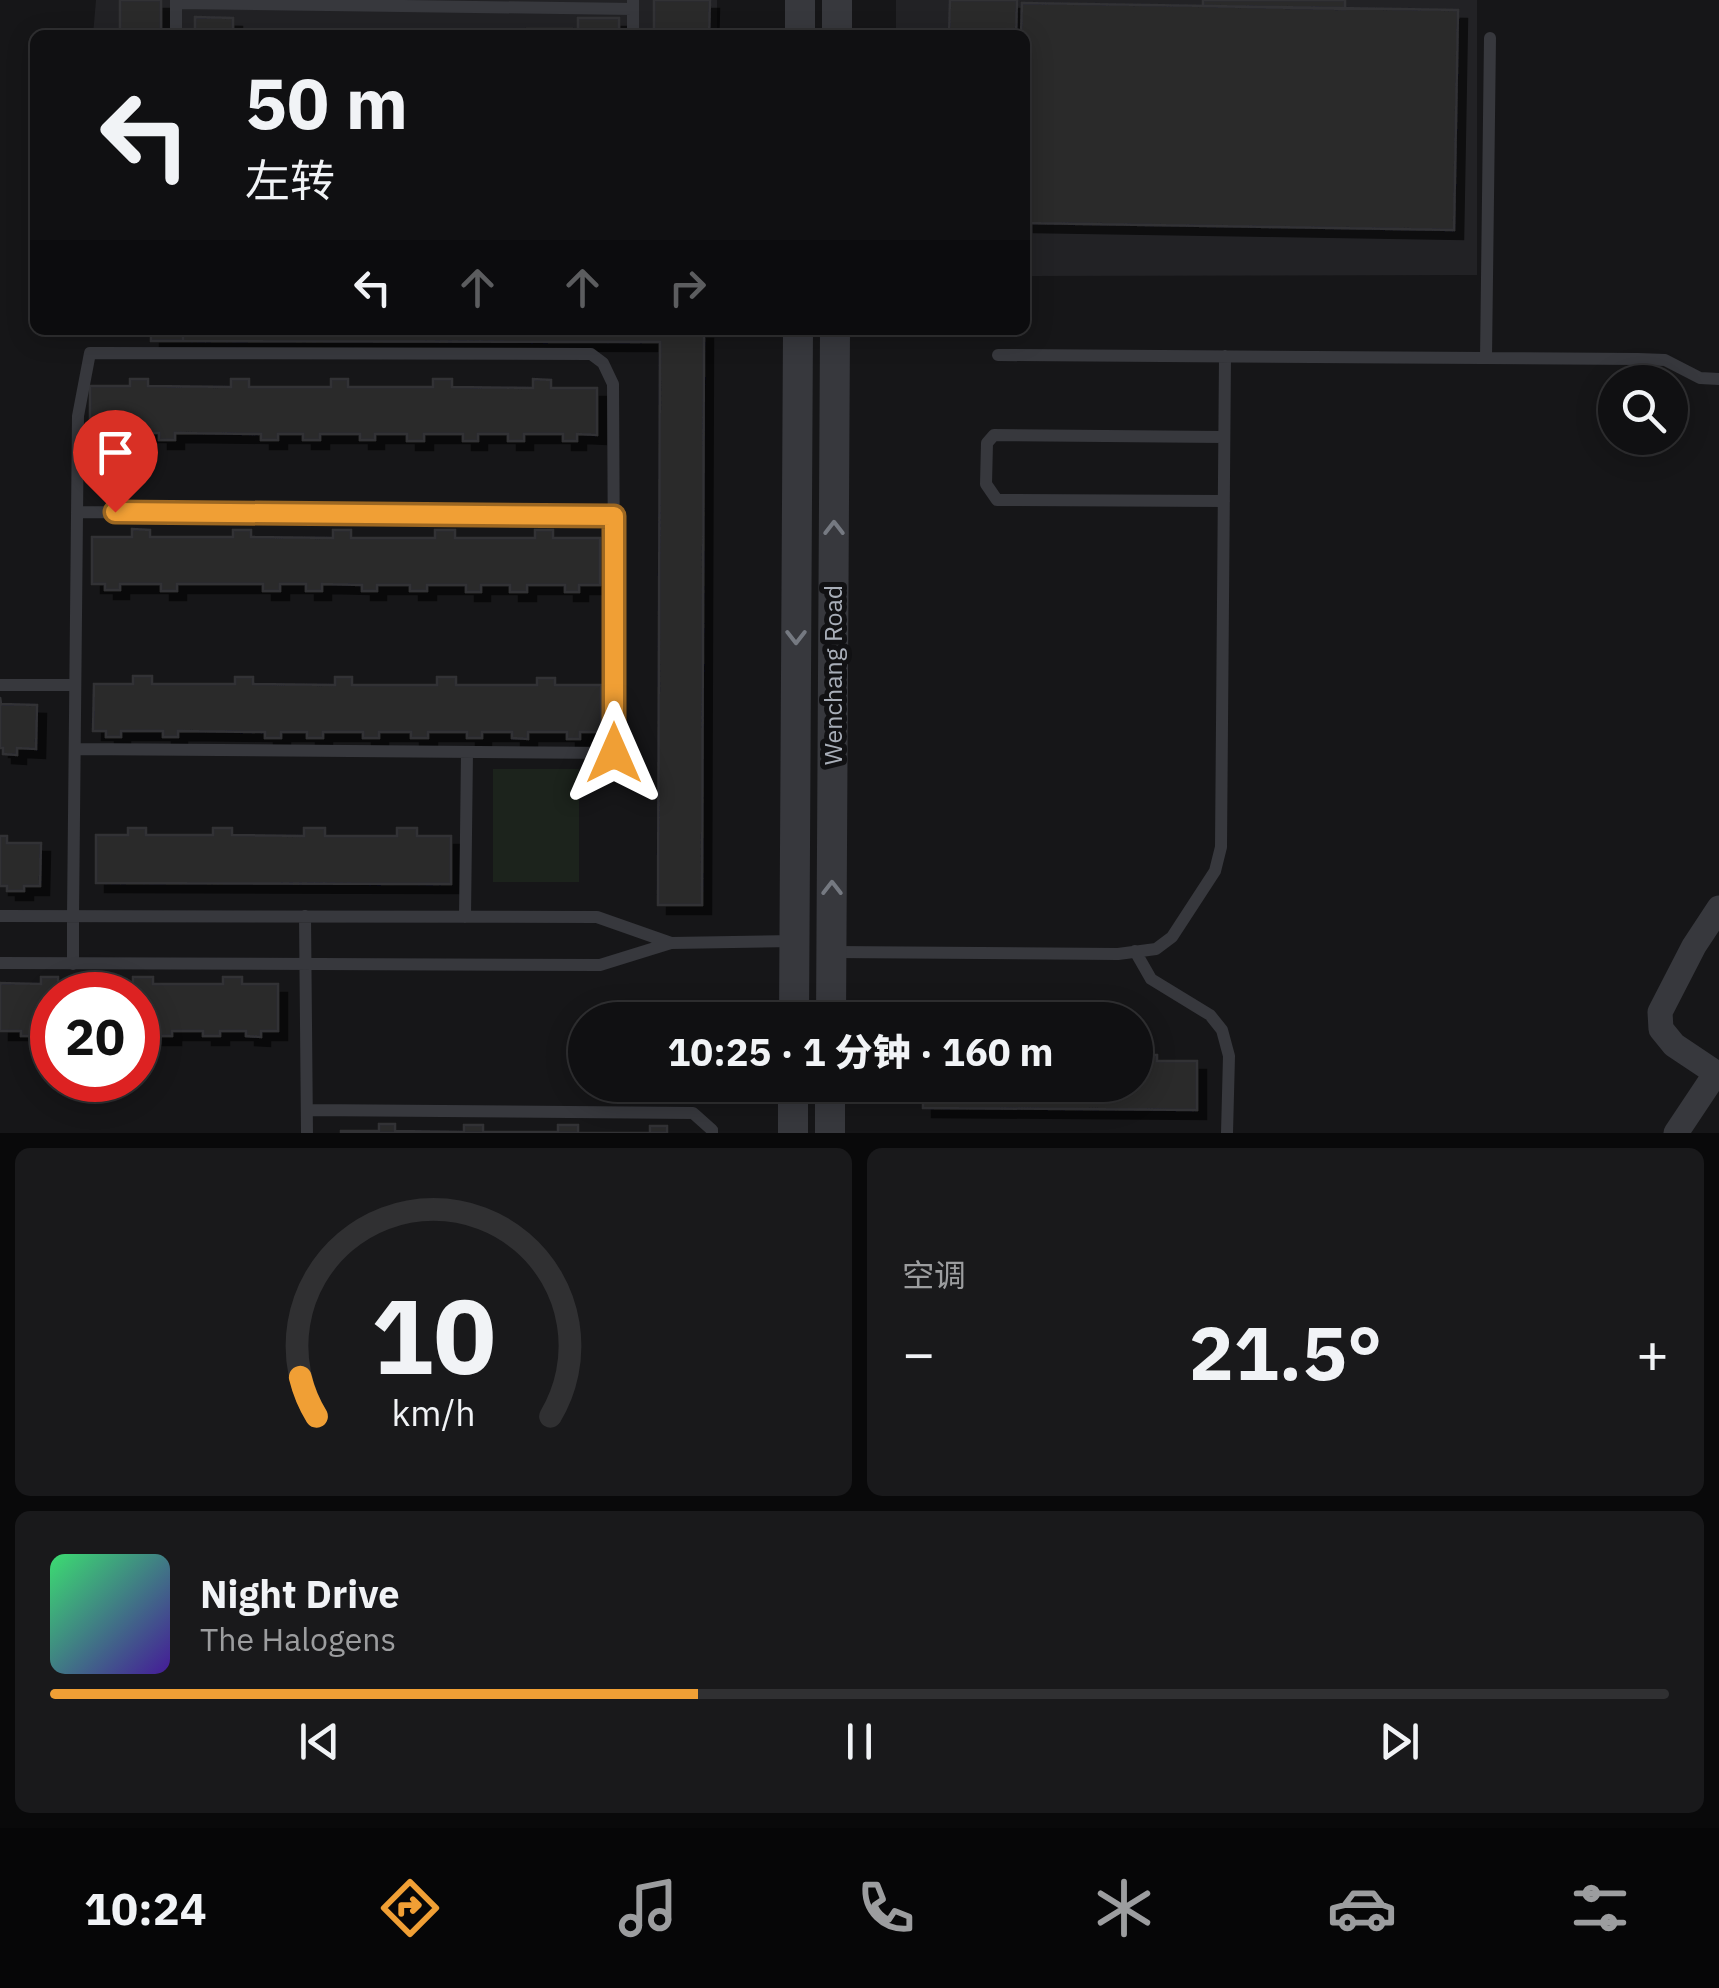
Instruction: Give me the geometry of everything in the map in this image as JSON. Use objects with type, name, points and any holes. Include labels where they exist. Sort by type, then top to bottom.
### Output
[{"type":"street","points":[[800,0],[800,30]]},
{"type":"street","points":[[837,0],[837,30]]},
{"type":"street","name":"Wenchang Road","points":[[794,1002],[798,335]]},
{"type":"street","name":"Wenchang Road","points":[[831,1002],[835,335]]},
{"type":"street","points":[[1676,1133],[1717,1074],[1674,1045],[1661,1029],[1660,1012],[1719,908]]},
{"type":"street","points":[[793,1102],[793,1133]]},
{"type":"street","points":[[830,1102],[830,1133]]},
{"type":"lane","points":[[176,30],[176,1],[634,4],[634,30]]},
{"type":"lane","points":[[1486,358],[1490,38]]},
{"type":"lane","points":[[74,964],[75,686],[78,416],[90,353],[591,354],[604,363],[614,384],[614,753],[75,749]]},
{"type":"lane","points":[[998,355],[1666,360],[1700,378],[1719,379]]},
{"type":"lane","points":[[831,952],[1118,954],[1156,948],[1172,937],[1215,871],[1221,847],[1225,356]]},
{"type":"lane","points":[[1224,437],[994,435],[986,442],[986,484],[997,500],[1224,501]]},
{"type":"lane","points":[[77,512],[614,516]]},
{"type":"lane","points":[[0,685],[75,686]]},
{"type":"lane","points":[[465,917],[466,752]]},
{"type":"lane","points":[[0,916],[596,918],[671,943]]},
{"type":"lane","points":[[305,916],[308,1133]]},
{"type":"lane","points":[[0,964],[600,964],[671,943],[794,941]]},
{"type":"lane","points":[[1136,952],[1151,979],[1210,1015],[1222,1030],[1229,1056],[1227,1133]]},
{"type":"lane","points":[[307,1110],[693,1113],[712,1133]]},
{"type":"shaded area","points":[[96,0],[717,0],[717,30],[93,30]]},
{"type":"shaded area","points":[[896,0],[1477,0],[1477,275],[1030,276],[1030,30],[896,30]]},
{"type":"shaded area","points":[[493,769],[579,769],[579,882],[493,882]]},
{"type":"building","points":[[120,0],[161,0],[161,30],[120,30]]},
{"type":"building","points":[[654,0],[710,0],[709,30],[654,30]]},
{"type":"building","points":[[950,0],[1017,0],[1016,30],[949,30]]},
{"type":"building","points":[[1203,0],[1345,0],[1345,9],[1203,6]]},
{"type":"building","points":[[1022,3],[1458,10],[1454,230],[1030,223],[1030,30],[1021,30]]},
{"type":"building","points":[[195,17],[233,18],[233,30],[195,30]]},
{"type":"building","points":[[578,18],[619,18],[619,30],[578,30]]},
{"type":"building","points":[[151,335],[183,335],[183,341],[151,341]]},
{"type":"building","points":[[183,335],[704,335],[702,905],[658,905],[660,342],[183,341]]},
{"type":"building","points":[[130,379],[148,379],[148,386],[231,387],[231,379],[249,379],[249,387],[331,387],[331,379],[348,379],[348,387],[433,387],[433,379],[452,379],[452,387],[533,388],[533,379],[551,380],[551,388],[597,388],[597,435],[577,434],[577,441],[563,441],[563,434],[524,434],[524,441],[508,441],[508,434],[478,434],[478,441],[463,441],[463,434],[424,434],[424,441],[407,441],[407,434],[375,434],[375,440],[360,440],[360,434],[320,434],[320,440],[303,440],[303,434],[278,434],[278,440],[261,440],[261,434],[175,433],[175,440],[159,440],[159,433],[118,433],[118,440],[103,440],[103,433],[90,433],[90,386],[130,386]]},
{"type":"building","points":[[132,529],[150,530],[150,537],[233,537],[233,530],[251,530],[251,537],[333,538],[333,530],[351,530],[351,538],[435,538],[435,530],[455,530],[455,538],[535,538],[535,530],[553,530],[553,538],[600,538],[600,585],[579,585],[579,592],[565,592],[565,585],[527,585],[527,592],[510,592],[510,585],[481,585],[481,592],[466,592],[466,585],[427,585],[427,591],[410,591],[410,585],[377,585],[377,591],[362,591],[362,585],[322,584],[322,591],[306,591],[306,584],[280,584],[280,591],[263,591],[263,584],[177,584],[177,591],[161,591],[161,584],[120,584],[120,590],[105,590],[105,584],[92,584],[92,537],[132,537]]},
{"type":"building","points":[[133,676],[152,676],[152,684],[235,684],[235,677],[253,677],[253,684],[335,685],[335,677],[352,677],[352,685],[437,685],[437,677],[456,677],[456,685],[537,685],[537,678],[555,678],[555,685],[601,685],[601,732],[580,732],[580,739],[567,739],[567,732],[528,732],[528,739],[512,738],[512,732],[482,732],[482,738],[467,738],[467,732],[428,732],[428,738],[411,738],[411,732],[379,732],[379,738],[363,738],[363,732],[323,732],[323,738],[307,738],[307,732],[281,732],[281,738],[265,738],[265,732],[178,731],[178,737],[163,737],[163,731],[121,731],[121,737],[106,737],[106,731],[93,731],[94,684],[133,684]]},
{"type":"building","points":[[0,697],[1,704],[37,705],[36,749],[17,748],[17,755],[3,754]]},
{"type":"building","points":[[128,828],[146,828],[146,835],[213,835],[213,828],[232,828],[232,835],[304,836],[304,828],[325,828],[325,836],[397,836],[397,828],[417,828],[417,836],[451,836],[451,884],[96,883],[96,835],[128,835]]},
{"type":"building","points":[[0,836],[7,836],[7,843],[41,843],[40,886],[7,891],[7,886],[0,886]]},
{"type":"building","points":[[223,977],[242,977],[242,984],[278,984],[278,1031],[261,1031],[261,1037],[246,1036],[246,1031],[220,1031],[220,1036],[203,1036],[203,1031],[172,1031],[172,1036],[160,1036],[160,984],[223,984]]},
{"type":"building","points":[[0,983],[30,984],[30,1036],[21,1036],[21,1031],[0,1031]]},
{"type":"building","points":[[1153,1055],[1157,1055],[1157,1061],[1197,1061],[1197,1110],[923,1108],[923,1102],[1153,1102]]},
{"type":"building","points":[[379,1124],[395,1124],[395,1131],[464,1132],[464,1125],[483,1125],[483,1132],[558,1132],[558,1125],[578,1125],[578,1133],[341,1133],[379,1131]]},
{"type":"building","points":[[650,1126],[667,1126],[667,1133],[650,1133]]},
{"type":"route","points":[[115,512],[614,516],[614,753]]}]
